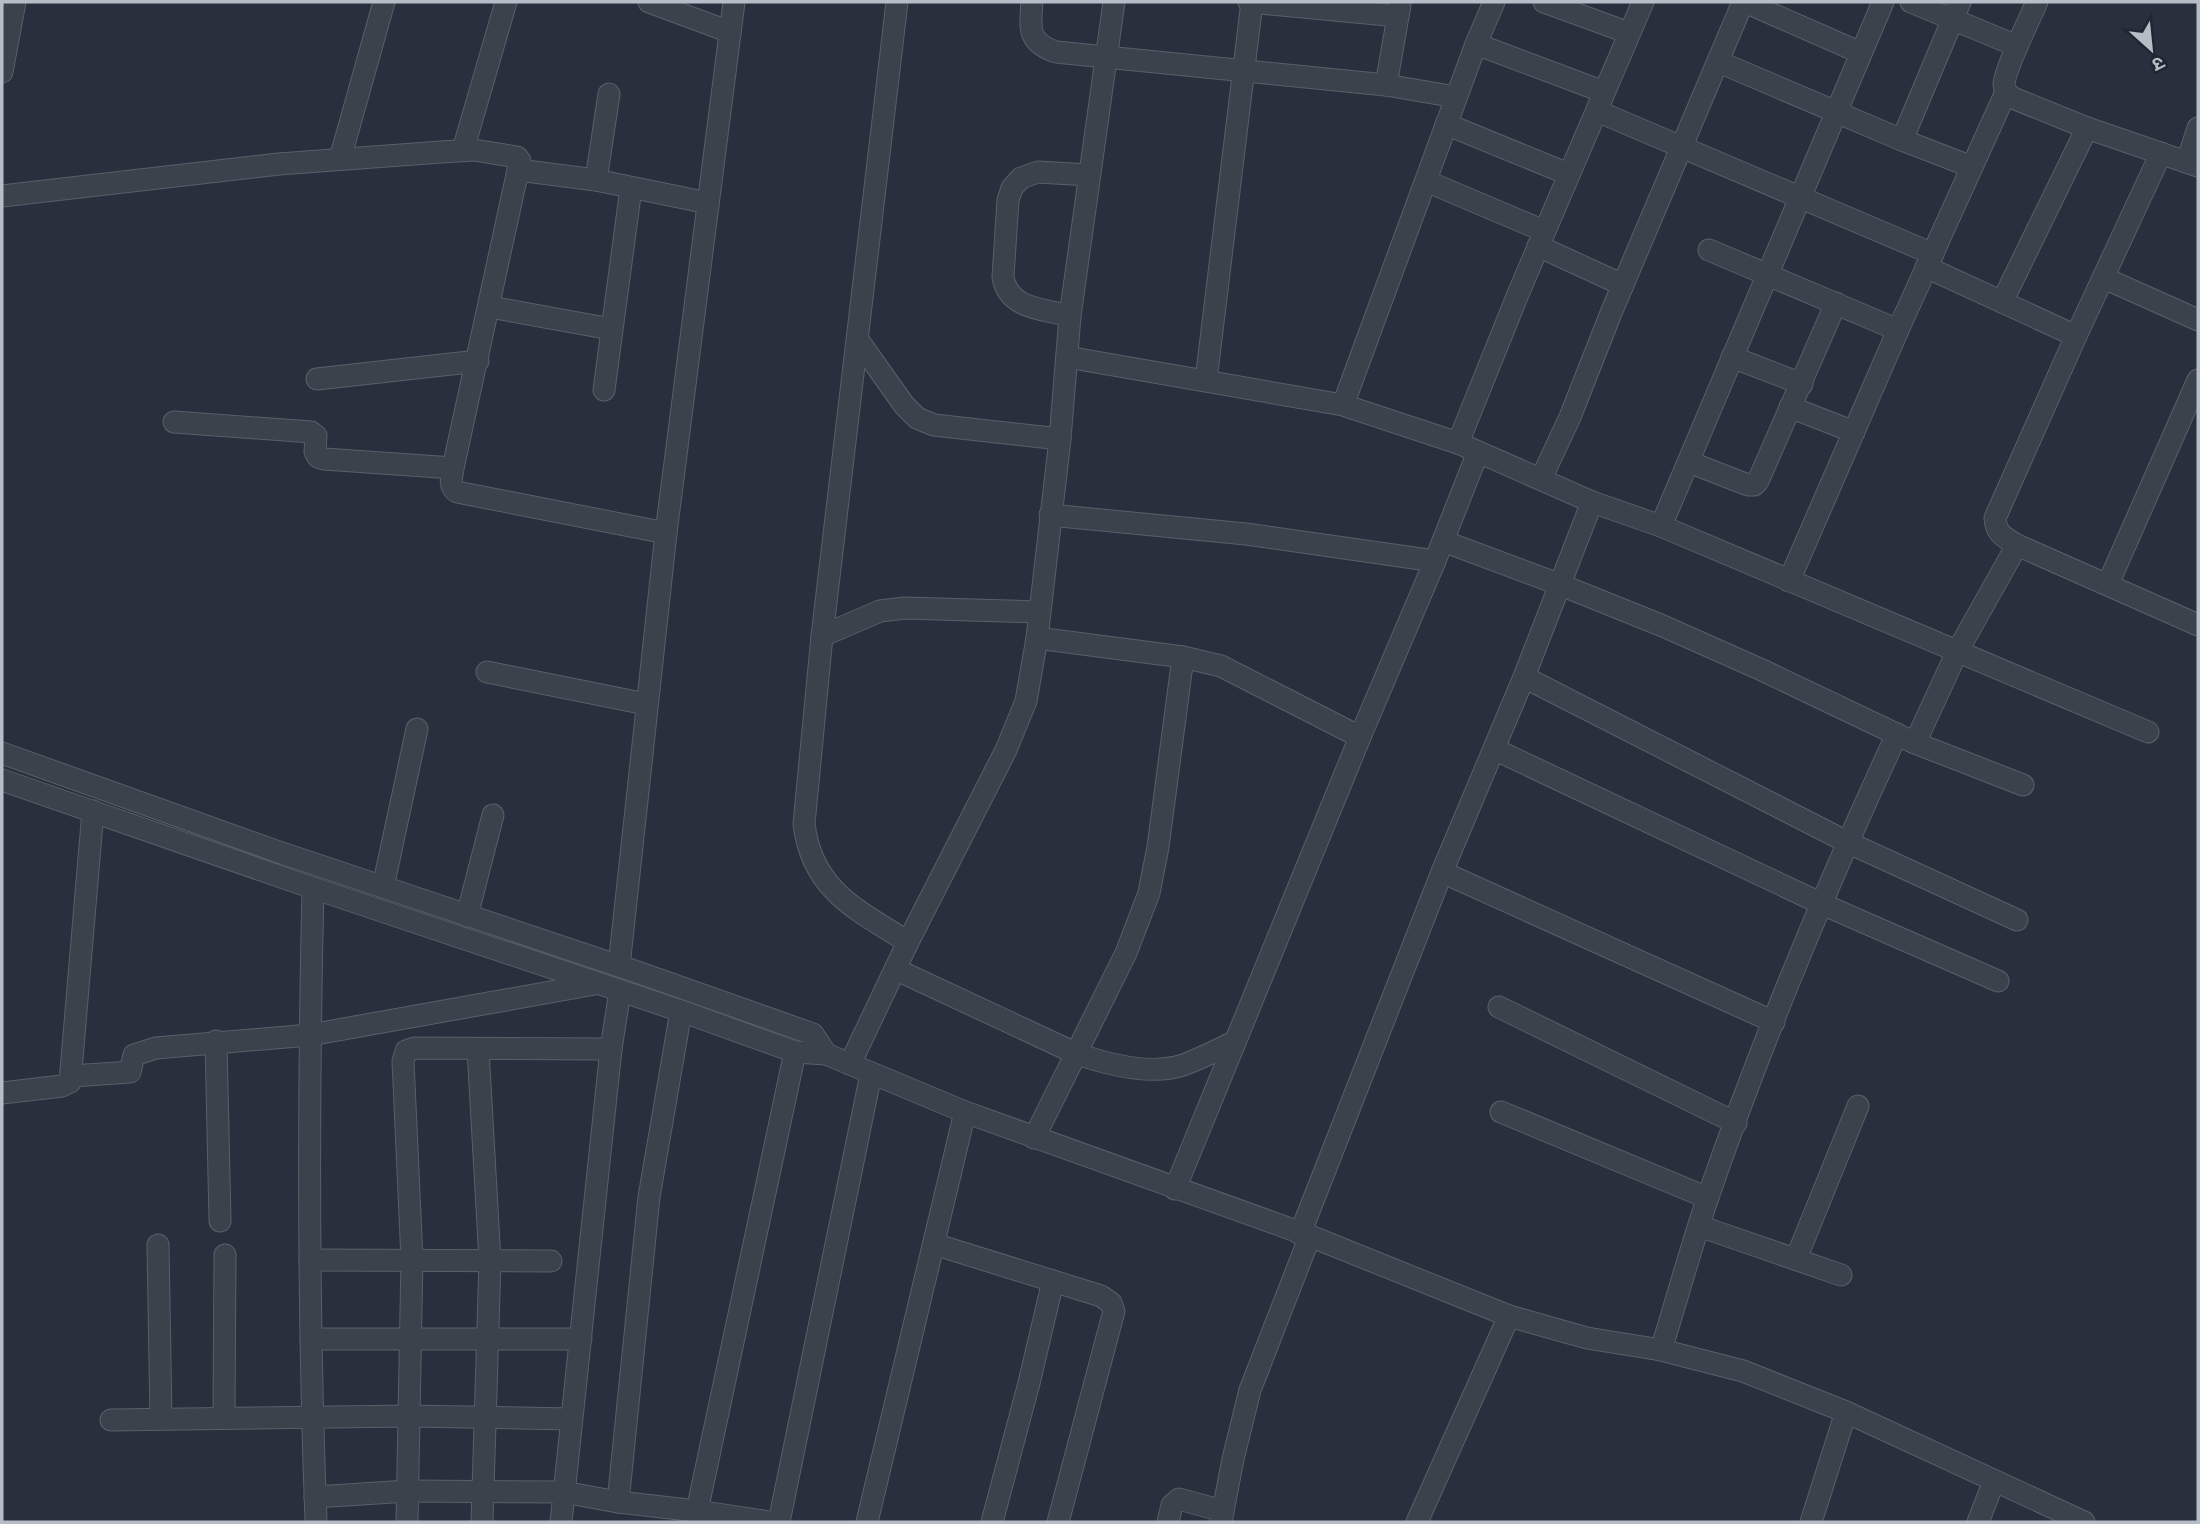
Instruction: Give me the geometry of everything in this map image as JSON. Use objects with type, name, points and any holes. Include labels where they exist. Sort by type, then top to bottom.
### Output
[{"type":"street","points":[[2,72],[15,2]]},
{"type":"street","points":[[340,159],[384,2]]},
{"type":"street","points":[[463,150],[506,2]]},
{"type":"street","points":[[649,2],[730,32]]},
{"type":"street","points":[[619,966],[666,533],[734,2]]},
{"type":"street","points":[[897,2],[822,636],[804,824],[806,844],[830,888],[849,905],[908,942]]},
{"type":"street","points":[[1032,2],[1030,27],[1034,39],[1044,48],[1056,51],[1386,85],[1456,97]]},
{"type":"street","points":[[850,1064],[908,942],[1018,725],[1026,701],[1037,638],[1060,439],[1070,316],[1114,2]]},
{"type":"street","points":[[1206,380],[1244,72],[1250,2],[1399,9],[1386,85]]},
{"type":"street","points":[[1343,405],[1475,44],[1494,2]]},
{"type":"street","points":[[1544,2],[1629,33]]},
{"type":"street","points":[[1458,443],[1541,238],[1643,2]]},
{"type":"street","points":[[1541,479],[1744,2],[1861,53]]},
{"type":"street","points":[[1661,526],[1882,2]]},
{"type":"street","points":[[1911,2],[1956,11],[2017,46]]},
{"type":"street","points":[[2037,2],[2017,46],[2004,85],[2006,92],[2013,98],[2087,128],[2193,164],[2198,128]]},
{"type":"street","points":[[1902,140],[1956,11]]},
{"type":"street","points":[[1475,44],[1600,102],[1681,148],[1800,197],[1930,260],[2002,302],[2076,336]]},
{"type":"street","points":[[1719,62],[1972,167]]},
{"type":"street","points":[[1789,580],[2006,92]]},
{"type":"street","points":[[596,180],[609,94]]},
{"type":"street","points":[[1446,124],[1568,174]]},
{"type":"street","points":[[2002,302],[2087,128]]},
{"type":"street","points":[[2,195],[340,159],[463,150],[517,157],[520,161],[451,483],[457,492],[666,533]]},
{"type":"street","points":[[2161,153],[2076,336],[1996,518],[1996,528],[2000,535],[2017,545],[2198,625]]},
{"type":"street","points":[[518,170],[596,180],[708,203]]},
{"type":"street","points":[[1070,316],[1025,305],[1009,296],[1005,289],[1003,277],[1008,200],[1012,188],[1021,178],[1038,172],[1089,175]]},
{"type":"street","points":[[1426,181],[1541,238],[1623,285]]},
{"type":"street","points":[[604,390],[631,188]]},
{"type":"street","points":[[1709,250],[1899,330]]},
{"type":"street","points":[[2104,278],[2198,320]]},
{"type":"street","points":[[1689,462],[1748,485],[1754,485],[1758,481],[1836,303]]},
{"type":"street","points":[[490,307],[611,329]]},
{"type":"street","points":[[858,340],[904,405],[917,418],[934,425],[1060,439]]},
{"type":"street","points":[[1732,357],[1801,384]]},
{"type":"street","points":[[1067,358],[1343,405],[1458,443],[1592,502],[1661,526],[2148,732]]},
{"type":"street","points":[[317,379],[478,361]]},
{"type":"street","points":[[2108,584],[2198,380]]},
{"type":"street","points":[[1790,407],[1854,432]]},
{"type":"street","points":[[174,422],[311,432],[316,436],[317,457],[324,459],[453,468]]},
{"type":"street","points":[[1175,1189],[1478,453]]},
{"type":"street","points":[[1168,1522],[1172,1505],[1179,1499],[1222,1517],[1250,1390],[1305,1235],[1442,872],[1524,677],[1592,502]]},
{"type":"street","points":[[1050,515],[1439,551],[1561,585],[1750,664],[1906,738],[2023,785]]},
{"type":"street","points":[[1661,1350],[1708,1198],[1774,1022],[1847,842],[2017,545]]},
{"type":"street","points":[[822,636],[880,611],[905,608],[1039,612]]},
{"type":"street","points":[[1037,638],[1183,656],[1221,666],[1360,737]]},
{"type":"street","points":[[1034,1138],[1126,953],[1149,893],[1158,847],[1183,656]]},
{"type":"street","points":[[487,672],[646,705]]},
{"type":"street","points":[[1524,677],[1847,842],[2017,920]]},
{"type":"street","points":[[383,887],[417,729]]},
{"type":"street","points":[[1494,749],[1822,904],[1998,981]]},
{"type":"street","points":[[2,753],[813,1034],[826,1054]]},
{"type":"street","points":[[2,780],[795,1052],[826,1054],[965,1112],[1305,1235],[1509,1316],[1587,1338],[1661,1350],[1743,1371],[1846,1412],[2084,1522]]},
{"type":"street","points":[[2,1093],[62,1086],[70,1082],[72,1076],[93,811]]},
{"type":"street","points":[[467,916],[493,815]]},
{"type":"street","points":[[1442,872],[1774,1022]]},
{"type":"street","points":[[313,888],[310,1261],[316,1522]]},
{"type":"street","points":[[895,969],[1075,1053],[1105,1063],[1144,1069],[1181,1066],[1234,1042]]},
{"type":"street","points":[[72,1076],[125,1074],[130,1072],[132,1059],[139,1052],[180,1044],[310,1035],[597,984]]},
{"type":"street","points":[[561,1522],[611,1049],[620,990]]},
{"type":"street","points":[[1499,1007],[1736,1123]]},
{"type":"street","points":[[618,1502],[649,1197],[681,1011]]},
{"type":"street","points":[[216,1041],[220,1221]]},
{"type":"street","points":[[407,1522],[412,1259],[403,1060],[406,1051],[415,1048],[611,1049]]},
{"type":"street","points":[[478,1049],[490,1261],[482,1522]]},
{"type":"street","points":[[697,1511],[795,1052]]},
{"type":"street","points":[[779,1522],[871,1074]]},
{"type":"street","points":[[1796,1259],[1858,1107]]},
{"type":"street","points":[[867,1522],[965,1112]]},
{"type":"street","points":[[1501,1112],[1708,1198]]},
{"type":"street","points":[[1699,1226],[1840,1275]]},
{"type":"street","points":[[934,1244],[1101,1296],[1111,1303],[1114,1311],[1058,1522]]},
{"type":"street","points":[[158,1245],[161,1419]]},
{"type":"street","points":[[225,1255],[225,1418]]},
{"type":"street","points":[[310,1261],[551,1261]]},
{"type":"street","points":[[992,1522],[1029,1383],[1052,1281]]},
{"type":"street","points":[[1417,1522],[1509,1316]]},
{"type":"street","points":[[311,1339],[581,1339]]},
{"type":"street","points":[[1811,1522],[1846,1412]]},
{"type":"street","points":[[111,1420],[409,1416],[571,1419]]},
{"type":"street","points":[[1978,1522],[1994,1481]]},
{"type":"street","points":[[315,1497],[408,1491],[563,1492],[769,1522]]}]
